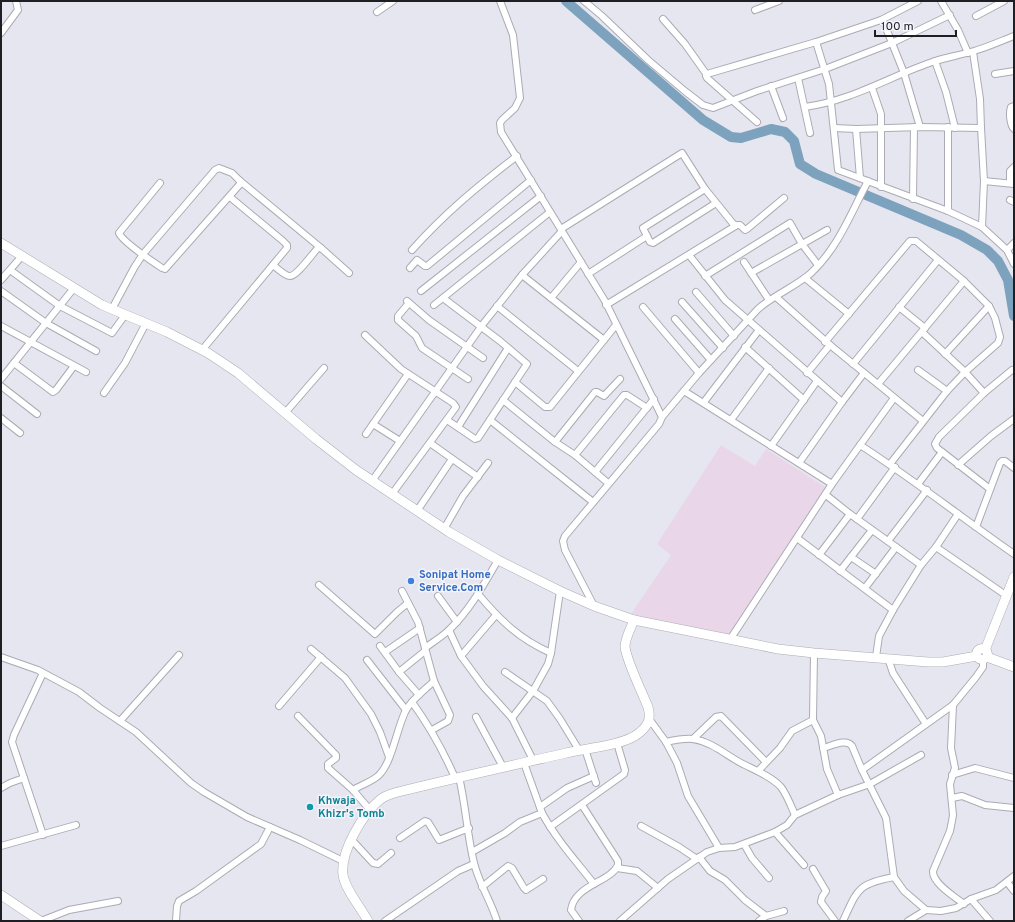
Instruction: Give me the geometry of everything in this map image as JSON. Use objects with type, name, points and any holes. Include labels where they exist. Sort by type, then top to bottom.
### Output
[{"type":"street","points":[[1,33],[18,10],[16,1]]},
{"type":"street","points":[[377,12],[393,1]]},
{"type":"street","points":[[500,1],[514,39],[520,98],[515,108],[502,120],[500,128],[501,132],[562,230],[606,305],[662,417]]},
{"type":"street","points":[[584,1],[648,60],[703,105],[713,108],[771,86],[825,69],[892,43],[950,15]]},
{"type":"street","points":[[756,10],[779,1]]},
{"type":"street","points":[[902,1],[905,8]]},
{"type":"street","points":[[707,75],[708,73],[816,42],[881,20],[918,1]]},
{"type":"street","points":[[941,1],[971,52],[980,99],[984,181],[982,227]]},
{"type":"street","points":[[976,16],[1002,1]]},
{"type":"street","points":[[663,19],[685,44],[707,75],[707,78],[757,122]]},
{"type":"street","points":[[881,20],[884,23],[904,73],[917,127],[913,199]]},
{"type":"street","points":[[805,107],[831,102],[872,88],[935,61],[971,52],[1014,36]]},
{"type":"street","points":[[816,42],[829,84],[838,170],[860,178],[867,184],[881,187],[948,211],[982,227],[1007,250],[1014,264]]},
{"type":"street","points":[[935,61],[946,92],[951,127],[948,211]]},
{"type":"street","points":[[995,74],[1014,71]]},
{"type":"street","points":[[798,78],[810,133]]},
{"type":"street","points":[[771,86],[783,118]]},
{"type":"street","points":[[872,88],[880,110],[881,187]]},
{"type":"street","points":[[1014,106],[1011,107],[1010,110],[1011,126],[1014,129]]},
{"type":"street","points":[[834,128],[981,128]]},
{"type":"street","points":[[856,129],[860,178]]},
{"type":"street","points":[[372,481],[481,327],[522,276],[562,230],[681,153],[705,189],[735,226]]},
{"type":"street","points":[[412,250],[463,198],[517,156]]},
{"type":"street","points":[[984,181],[1012,184],[1010,171],[1014,168]]},
{"type":"street","points":[[112,309],[143,254],[216,169],[225,170],[232,173],[349,273]]},
{"type":"street","points":[[160,182],[119,233],[122,238],[162,268],[166,269],[230,197],[240,184],[239,180]]},
{"type":"street","points":[[410,268],[417,260],[425,266],[428,266],[531,180]]},
{"type":"street","points":[[594,606],[565,550],[563,541],[565,536],[659,424],[662,417],[699,373],[747,320],[769,300],[805,278],[818,265],[842,233],[867,184]]},
{"type":"street","points":[[705,189],[643,228],[650,242],[653,243],[716,203]]},
{"type":"street","points":[[421,291],[541,196]]},
{"type":"street","points":[[202,350],[287,249],[287,245],[230,197]]},
{"type":"street","points":[[606,305],[735,226],[739,224],[744,229],[747,229],[784,198]]},
{"type":"street","points":[[434,305],[550,212]]},
{"type":"street","points":[[704,276],[788,224],[792,225],[802,244],[818,265]]},
{"type":"street","points":[[751,273],[827,230]]},
{"type":"street","points":[[588,274],[647,236]]},
{"type":"street","points":[[807,372],[849,314],[910,241],[916,241],[964,281],[989,306],[995,318],[999,341],[965,372],[947,391],[923,421],[856,519]]},
{"type":"street","points":[[1,243],[102,305],[146,323],[202,350],[238,373],[338,457],[444,529],[498,560],[594,606],[634,620],[691,632],[731,638],[778,649],[928,662],[944,662],[983,655],[1014,666]]},
{"type":"street","points":[[1007,250],[1014,243]]},
{"type":"street","points":[[273,265],[287,275],[291,276],[297,272],[318,248],[321,248]]},
{"type":"street","points":[[689,255],[704,276],[725,300],[842,402]]},
{"type":"street","points":[[1,280],[22,256]]},
{"type":"street","points":[[852,364],[938,260]]},
{"type":"street","points":[[551,298],[581,262]]},
{"type":"street","points":[[744,262],[769,300]]},
{"type":"street","points":[[10,270],[60,306],[112,333],[125,315]]},
{"type":"street","points":[[522,276],[604,340]]},
{"type":"street","points":[[805,278],[849,314]]},
{"type":"street","points":[[878,384],[964,281]]},
{"type":"street","points":[[1,379],[74,288]]},
{"type":"street","points":[[1,292],[46,323],[96,351]]},
{"type":"street","points":[[696,292],[734,336]]},
{"type":"street","points":[[776,297],[827,343],[923,421]]},
{"type":"street","points":[[443,298],[527,364],[504,400],[476,439],[447,420]]},
{"type":"street","points":[[468,379],[422,348],[416,336],[398,320],[398,316],[408,302],[429,320],[482,358]]},
{"type":"street","points":[[682,302],[723,348]]},
{"type":"street","points":[[497,306],[578,372]]},
{"type":"street","points":[[946,354],[989,306]]},
{"type":"street","points":[[643,307],[699,373]]},
{"type":"street","points":[[899,307],[965,372],[984,393]]},
{"type":"street","points":[[675,319],[711,360]]},
{"type":"street","points":[[104,393],[126,364],[146,323]]},
{"type":"street","points":[[515,382],[548,408],[616,325]]},
{"type":"street","points":[[1,326],[86,372]]},
{"type":"street","points":[[704,402],[759,330]]},
{"type":"street","points":[[365,335],[401,369],[456,406],[392,494]]},
{"type":"street","points":[[458,427],[508,348]]},
{"type":"street","points":[[745,348],[804,400]]},
{"type":"street","points":[[14,363],[53,392],[74,366]]},
{"type":"street","points":[[1,367],[7,372]]},
{"type":"street","points":[[286,413],[324,368]]},
{"type":"street","points":[[731,420],[769,368]]},
{"type":"street","points":[[918,370],[947,391]]},
{"type":"street","points":[[990,489],[937,448],[935,444],[939,437],[984,393],[1012,370]]},
{"type":"street","points":[[799,463],[864,373]]},
{"type":"street","points":[[366,434],[408,374]]},
{"type":"street","points":[[555,442],[595,392],[598,392],[604,396],[620,379]]},
{"type":"street","points":[[771,446],[817,381]]},
{"type":"street","points":[[1,386],[37,414]]},
{"type":"street","points":[[684,391],[704,402],[832,484]]},
{"type":"street","points":[[575,456],[624,395],[627,394],[647,408]]},
{"type":"street","points":[[731,638],[832,484],[894,398]]},
{"type":"street","points":[[595,472],[654,399]]},
{"type":"street","points":[[504,400],[608,483]]},
{"type":"street","points":[[1,418],[20,433]]},
{"type":"street","points":[[958,465],[991,436],[1014,419]]},
{"type":"street","points":[[490,420],[593,502]]},
{"type":"street","points":[[373,424],[400,441]]},
{"type":"street","points":[[430,443],[478,477]]},
{"type":"street","points":[[860,445],[927,490],[1014,554]]},
{"type":"street","points":[[918,484],[942,452]]},
{"type":"street","points":[[417,511],[452,458]]},
{"type":"street","points":[[976,527],[1002,461],[1005,461],[1014,468]]},
{"type":"street","points":[[444,529],[463,496],[488,463]]},
{"type":"street","points":[[888,541],[927,490]]},
{"type":"street","points":[[826,495],[856,519],[921,565]]},
{"type":"street","points":[[819,555],[850,514]]},
{"type":"street","points":[[876,657],[880,636],[893,610],[921,565],[936,547],[958,514]]},
{"type":"street","points":[[840,571],[872,530]]},
{"type":"street","points":[[797,538],[893,610]]},
{"type":"street","points":[[865,588],[896,547]]},
{"type":"street","points":[[936,547],[1007,596]]},
{"type":"street","points":[[851,557],[876,574]]},
{"type":"street","points":[[399,672],[457,622],[478,594],[498,560]]},
{"type":"street","points":[[862,770],[954,705],[983,667],[983,655],[1013,582]]},
{"type":"street","points":[[319,585],[375,634],[408,603]]},
{"type":"street","points":[[402,591],[418,622],[434,681],[450,718],[448,721],[432,730]]},
{"type":"street","points":[[512,718],[533,691],[548,664],[560,591]]},
{"type":"street","points":[[478,594],[496,615],[534,645],[551,653]]},
{"type":"street","points":[[438,596],[457,622]]},
{"type":"street","points":[[461,656],[496,615]]},
{"type":"street","points":[[634,620],[626,638],[625,647],[648,707],[650,720],[666,742],[677,763],[688,796],[719,848]]},
{"type":"street","points":[[384,652],[420,628]]},
{"type":"street","points":[[449,630],[461,656],[483,686],[512,718],[529,762],[541,810],[550,827],[594,884]]},
{"type":"street","points":[[380,646],[399,672],[419,695]]},
{"type":"street","points":[[311,649],[345,678],[372,714],[389,757]]},
{"type":"street","points":[[814,653],[813,720],[821,736],[827,769],[838,795]]},
{"type":"street","points":[[120,721],[179,655]]},
{"type":"street","points":[[1,657],[43,673],[79,692],[136,732],[191,783],[204,792],[247,816],[344,861]]},
{"type":"street","points":[[279,706],[321,657]]},
{"type":"street","points":[[888,658],[892,674],[926,724]]},
{"type":"street","points":[[368,660],[406,710]]},
{"type":"street","points":[[505,672],[547,701],[552,707],[582,749],[596,783]]},
{"type":"street","points":[[42,835],[13,745],[13,738],[43,673]]},
{"type":"street","points":[[353,790],[378,776],[389,757],[406,710],[412,702],[434,681]]},
{"type":"street","points":[[412,702],[432,730],[457,778],[469,828],[474,864],[497,921]]},
{"type":"street","points":[[954,705],[951,748],[955,768],[950,784],[953,814],[950,831],[933,876],[964,904]]},
{"type":"street","points":[[298,716],[336,755],[336,758],[327,766],[353,790],[370,810]]},
{"type":"street","points":[[693,739],[716,717],[721,716],[766,762]]},
{"type":"street","points":[[476,717],[503,767]]},
{"type":"street","points":[[368,921],[346,884],[343,876],[344,861],[352,839],[370,810],[382,798],[389,794],[503,767],[582,749],[617,743],[639,733],[650,720]]},
{"type":"street","points":[[758,771],[780,748],[792,731],[813,720]]},
{"type":"street","points":[[666,742],[693,739],[715,747],[744,765],[758,771],[780,786],[784,791],[794,815]]},
{"type":"street","points":[[823,748],[846,742],[850,743],[886,818],[894,877],[904,891],[926,910]]},
{"type":"street","points":[[550,827],[624,774],[625,770],[617,743]]},
{"type":"street","points":[[620,921],[668,879],[711,850],[719,848],[732,848],[775,832],[787,825],[794,815],[838,795],[870,784],[922,755]]},
{"type":"street","points":[[952,775],[975,768],[1014,778]]},
{"type":"street","points":[[472,852],[541,810],[567,788],[594,776]]},
{"type":"street","points":[[1,788],[24,778]]},
{"type":"street","points":[[952,798],[962,796],[985,805],[1014,808]]},
{"type":"street","points":[[579,921],[571,910],[573,902],[584,890],[613,872],[617,868],[618,861],[582,805]]},
{"type":"street","points":[[400,838],[425,821],[428,822],[439,840],[469,828]]},
{"type":"street","points":[[1,846],[76,825]]},
{"type":"street","points":[[176,921],[176,909],[179,901],[196,891],[261,844],[270,826]]},
{"type":"street","points":[[641,826],[698,858],[710,871],[725,880],[745,900],[766,916]]},
{"type":"street","points":[[775,832],[804,865]]},
{"type":"street","points":[[352,839],[373,864],[378,864],[391,853]]},
{"type":"street","points":[[744,844],[752,858],[769,878]]},
{"type":"street","points":[[385,921],[458,871],[474,864]]},
{"type":"street","points":[[482,887],[508,866],[512,868],[525,889],[528,890],[543,879]]},
{"type":"street","points":[[617,868],[637,871],[658,888]]},
{"type":"street","points":[[813,869],[826,891],[821,902],[835,921]]},
{"type":"street","points":[[908,921],[926,910],[941,911],[956,908],[971,899],[996,890],[1014,876]]},
{"type":"street","points":[[843,921],[854,897],[860,889],[873,881],[894,877]]},
{"type":"street","points":[[1006,882],[1014,891]]},
{"type":"street","points":[[1,895],[41,921],[76,908],[118,901]]},
{"type":"street","points":[[971,899],[990,921]]},
{"type":"street","points":[[759,921],[766,916],[784,911]]},
{"type":"shaded area","points":[[721,445],[755,466],[766,449],[828,489],[731,637],[631,614],[671,555],[657,544]]},
{"type":"waterway","points":[[566,1],[703,120],[731,137],[741,138],[771,129],[785,132],[794,141],[800,164],[816,174],[961,235],[987,250],[998,261],[1008,280],[1014,316]]},
{"type":"place","name":"Sonipat Home Service.Com","points":[[411,581]]},
{"type":"place","name":"Khwaja Khizr's Tomb","points":[[310,807]]}]
